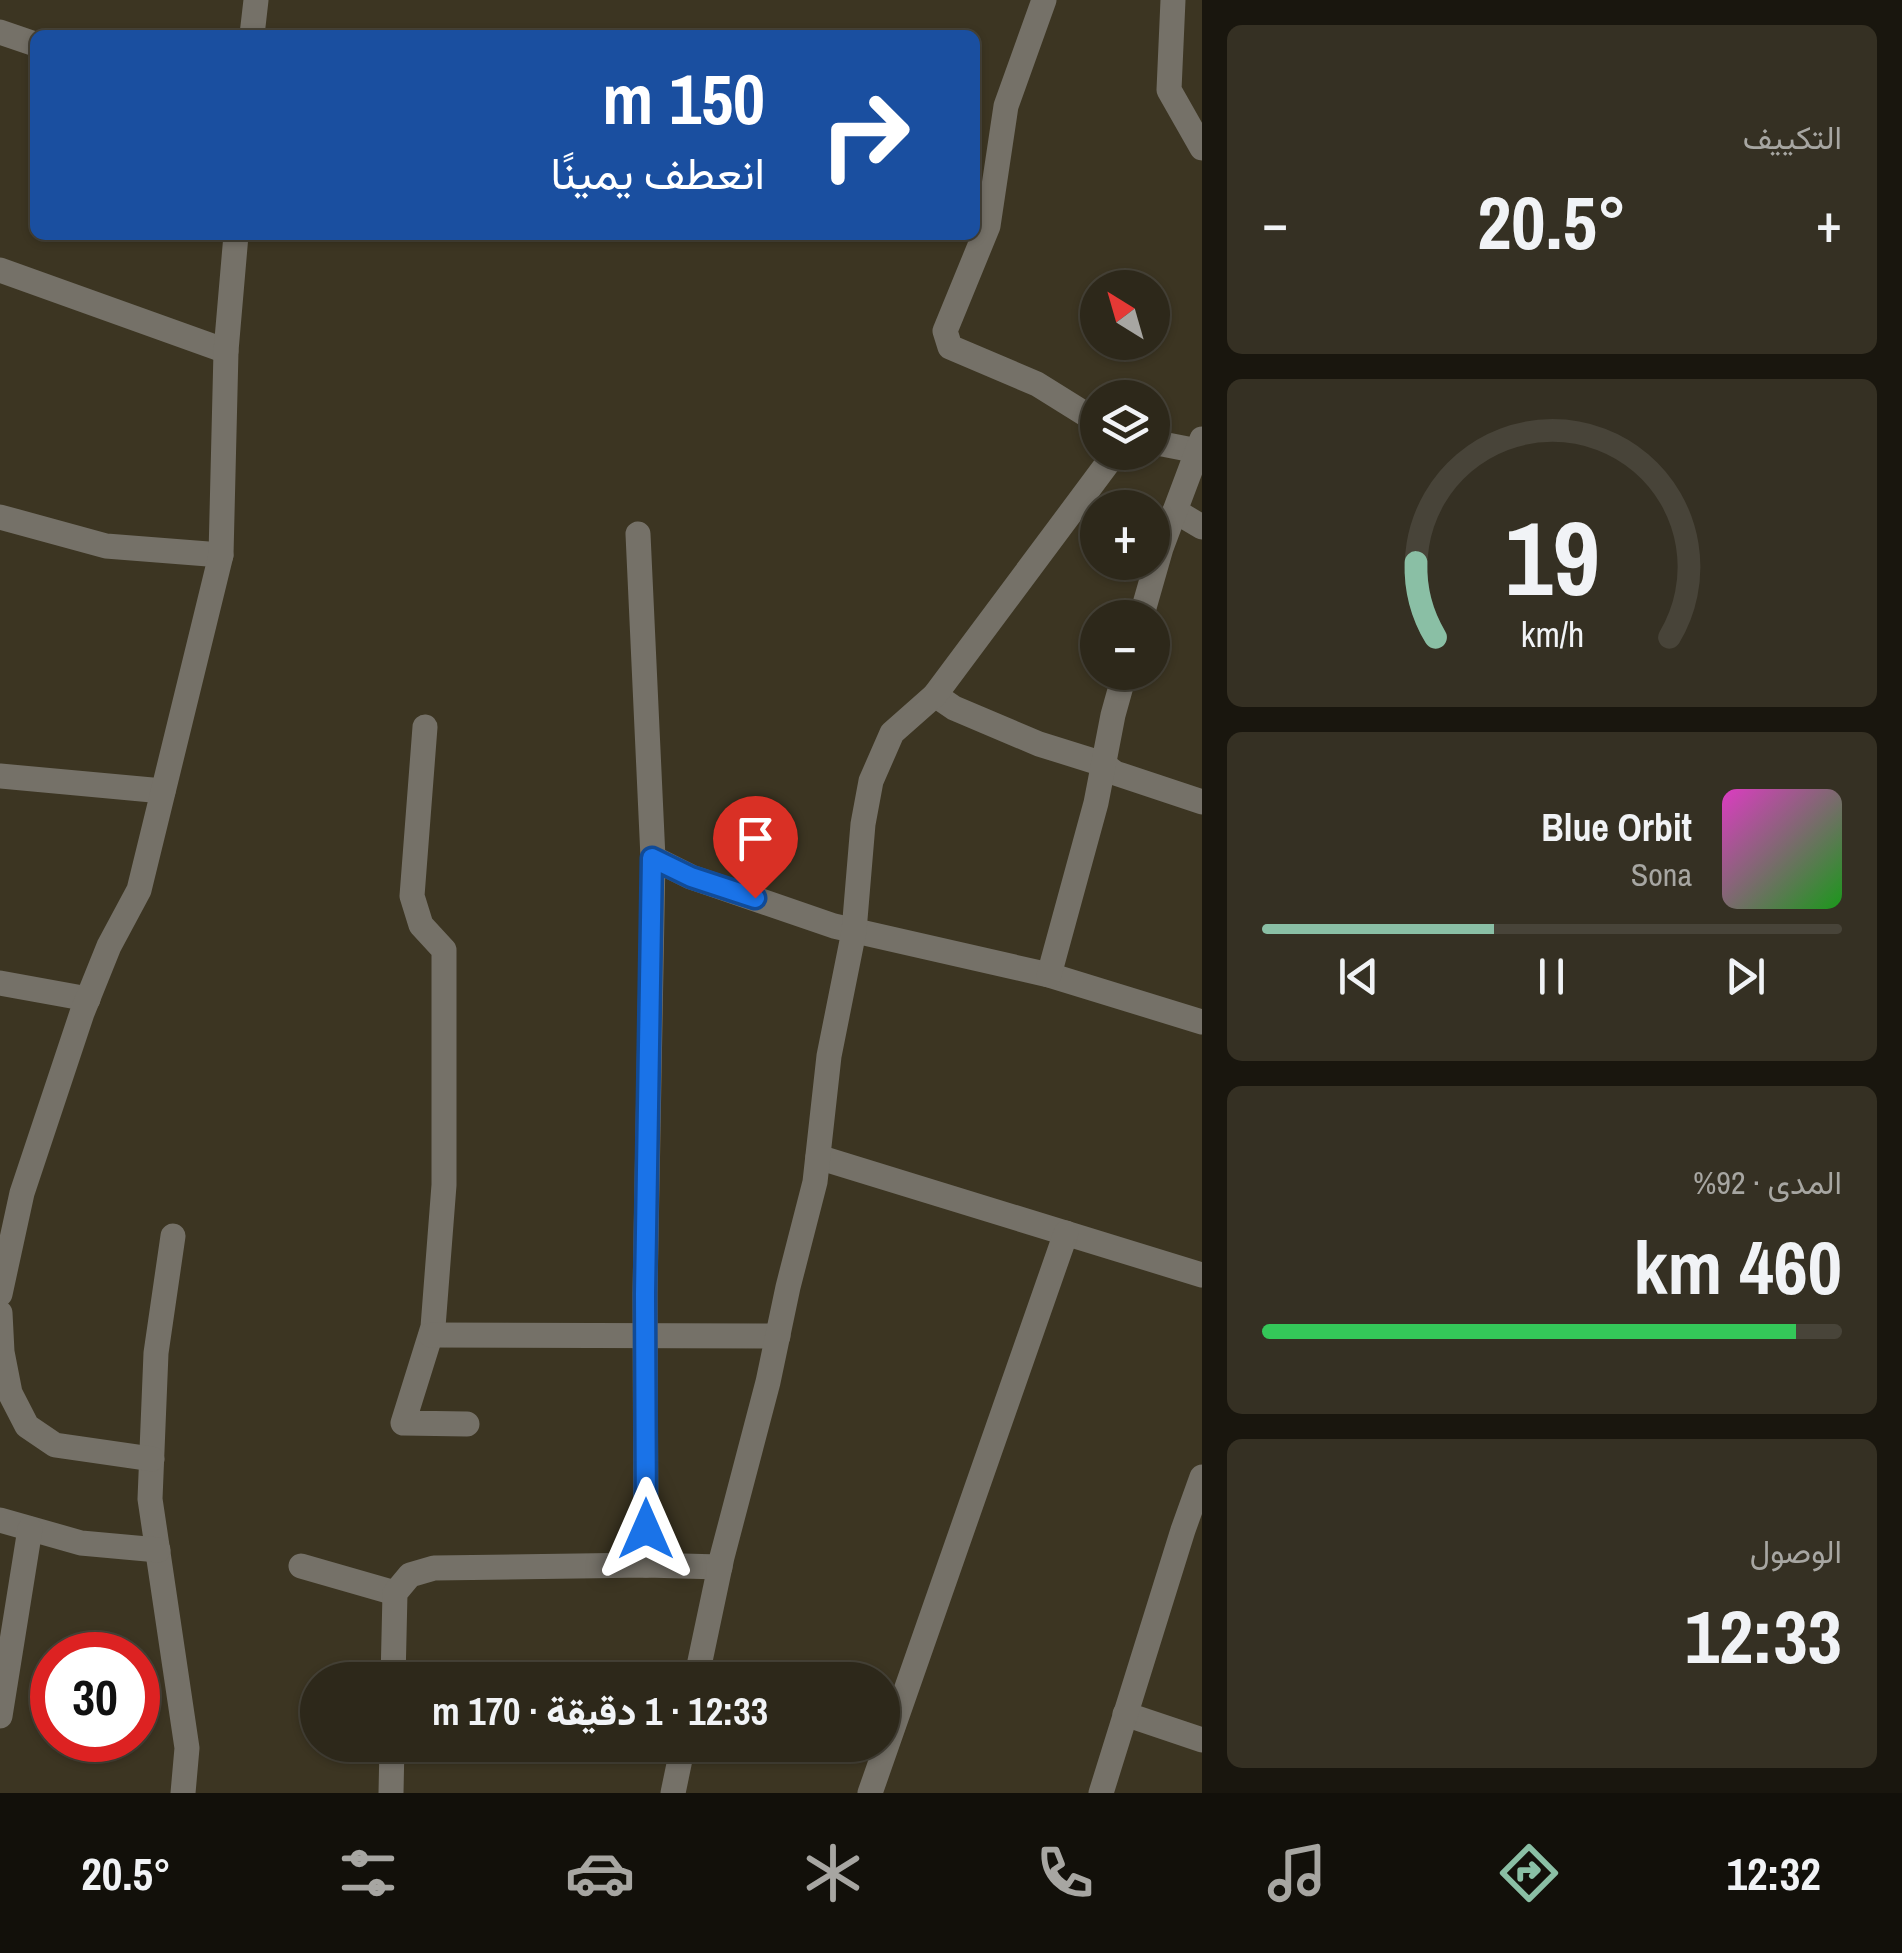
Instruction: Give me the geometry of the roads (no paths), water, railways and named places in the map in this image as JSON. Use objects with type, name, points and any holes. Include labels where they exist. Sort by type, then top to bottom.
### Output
[{"type":"street","points":[[253,30],[256,0]]},
{"type":"street","points":[[1044,0],[1006,106],[988,226],[945,331],[950,347],[1036,384],[1080,411]]},
{"type":"street","points":[[1173,0],[1169,90],[1202,148]]},
{"type":"street","points":[[0,32],[30,42]]},
{"type":"street","points":[[2,1279],[22,1193],[88,999],[109,946],[139,890],[221,555],[226,351],[236,240]]},
{"type":"street","points":[[0,270],[226,351]]},
{"type":"street","points":[[1146,600],[1200,445],[1170,443]]},
{"type":"street","points":[[700,1662],[815,1182],[828,1056],[854,931],[863,824],[871,781],[892,733],[935,695],[1103,470]]},
{"type":"street","points":[[1175,511],[1202,528]]},
{"type":"street","points":[[0,517],[106,546],[221,555]]},
{"type":"street","points":[[638,534],[652,858],[646,1565]]},
{"type":"street","points":[[1050,976],[1096,802],[1120,690]]},
{"type":"street","points":[[935,695],[954,708],[1039,744],[1202,802]]},
{"type":"street","points":[[425,727],[412,896],[420,924],[444,950],[444,1185],[433,1327],[402,1424],[467,1424]]},
{"type":"street","points":[[0,776],[164,791]]},
{"type":"street","points":[[652,858],[691,877],[834,926],[1050,976],[1202,1022]]},
{"type":"street","points":[[0,983],[88,999]]},
{"type":"street","points":[[818,1157],[1202,1275]]},
{"type":"street","points":[[870,1793],[1066,1233]]},
{"type":"street","points":[[173,1236],[156,1353],[150,1499],[187,1748],[183,1793]]},
{"type":"street","points":[[0,1313],[10,1394],[27,1426],[55,1444],[152,1459]]},
{"type":"street","points":[[430,1335],[778,1336]]},
{"type":"street","points":[[1101,1793],[1125,1714],[1192,1533],[1202,1477]]},
{"type":"street","points":[[0,1520],[81,1543],[158,1550]]},
{"type":"street","points":[[0,1716],[30,1529]]},
{"type":"street","points":[[301,1566],[395,1593]]},
{"type":"street","points":[[393,1662],[395,1593],[410,1575],[434,1568],[720,1567]]},
{"type":"street","points":[[1125,1714],[1202,1740]]},
{"type":"street","points":[[391,1793],[392,1762]]},
{"type":"street","points":[[672,1793],[679,1762]]}]
